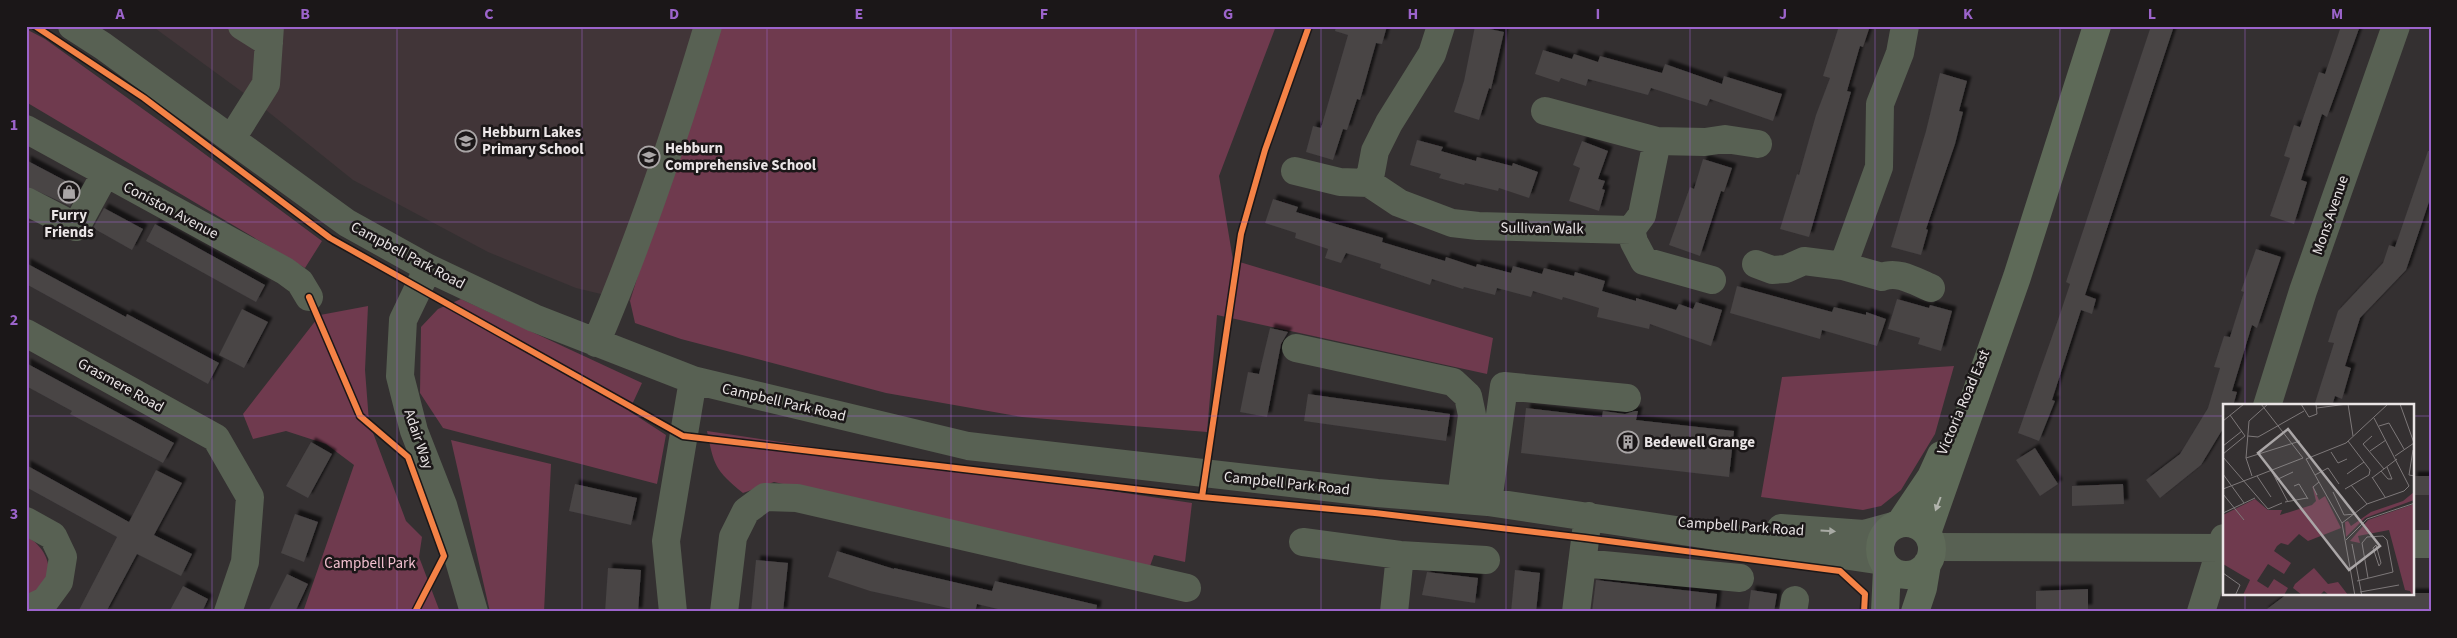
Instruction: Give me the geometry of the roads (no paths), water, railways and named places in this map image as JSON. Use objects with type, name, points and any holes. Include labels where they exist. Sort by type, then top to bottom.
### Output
[{"type":"main road","name":"Victoria Road East","points":[[1916,612],[1923,588],[1928,548],[1946,484],[2017,276],[2098,26]]},
{"type":"main road","name":"Victoria Road East","points":[[1897,525],[1931,477],[2017,276]]},
{"type":"main road","points":[[1885,565],[1903,574],[1912,574],[1928,548],[1918,526],[1897,525],[1886,532],[1881,542],[1880,550],[1885,565],[1885,612]]},
{"type":"street","name":"Campbell Park Road","points":[[72,26],[104,46],[347,223],[428,268],[534,318],[693,380],[968,446],[1281,482],[1488,502],[1588,516],[1885,565]]},
{"type":"street","points":[[232,138],[266,84],[269,34],[242,26]]},
{"type":"street","points":[[596,343],[615,298],[689,90],[708,26]]},
{"type":"street","points":[[1295,171],[1340,182],[1369,183],[1375,151],[1389,123],[1432,54],[1440,26]]},
{"type":"street","points":[[1843,266],[1879,167],[1880,104],[1900,53],[1905,26]]},
{"type":"street","name":"Mons Avenue","points":[[2268,404],[2303,292],[2396,26]]},
{"type":"street","points":[[1545,111],[1658,140],[1705,142],[1725,139],[1758,144]]},
{"type":"street","name":"Coniston Avenue","points":[[26,129],[285,271],[300,282],[310,297]]},
{"type":"street","points":[[1658,140],[1642,215],[1631,230],[1634,242],[1644,261],[1712,280]]},
{"type":"street","points":[[26,200],[76,227],[105,174]]},
{"type":"street","name":"Sullivan Walk","points":[[1369,183],[1399,203],[1452,223],[1478,226],[1631,230]]},
{"type":"street","points":[[1756,264],[1772,270],[1786,269],[1804,261],[1843,266],[1882,278],[1890,273],[1932,288]]},
{"type":"street","name":"Adair Way","points":[[428,268],[403,320],[400,376],[414,431],[443,505],[474,612]]},
{"type":"street","name":"Grasmere Road","points":[[26,332],[216,438],[250,497],[245,562],[228,612]]},
{"type":"street","points":[[1296,348],[1452,382],[1468,396],[1472,415],[1461,500]]},
{"type":"street","points":[[673,612],[666,541],[693,380]]},
{"type":"street","points":[[1488,502],[1504,386],[1627,398]]},
{"type":"street","points":[[724,612],[733,538],[746,511],[765,497],[797,498],[1187,588]]},
{"type":"street","name":"Campbell Park Road","points":[[1588,516],[1864,534],[1897,525]]},
{"type":"street","points":[[1576,612],[1588,516]]},
{"type":"street","points":[[26,521],[53,536],[63,557],[59,582],[46,601],[26,610]]},
{"type":"street","points":[[1303,542],[1400,555],[1486,560]]},
{"type":"street","points":[[2414,544],[2431,544]]},
{"type":"street","points":[[1928,548],[2223,545]]},
{"type":"street","points":[[2201,612],[2223,548]]},
{"type":"street","points":[[1394,612],[1400,555]]},
{"type":"street","points":[[1582,563],[1740,578]]},
{"type":"place","name":"Hebburn Lakes Primary School","points":[[466,141]]},
{"type":"place","name":"Hebburn Comprehensive School","points":[[649,157]]},
{"type":"place","name":"Furry Friends","points":[[69,192]]},
{"type":"place","name":"Bedewell Grange","points":[[1628,442]]},
{"type":"park label","name":"Campbell Park","points":[[370,563]]}]
